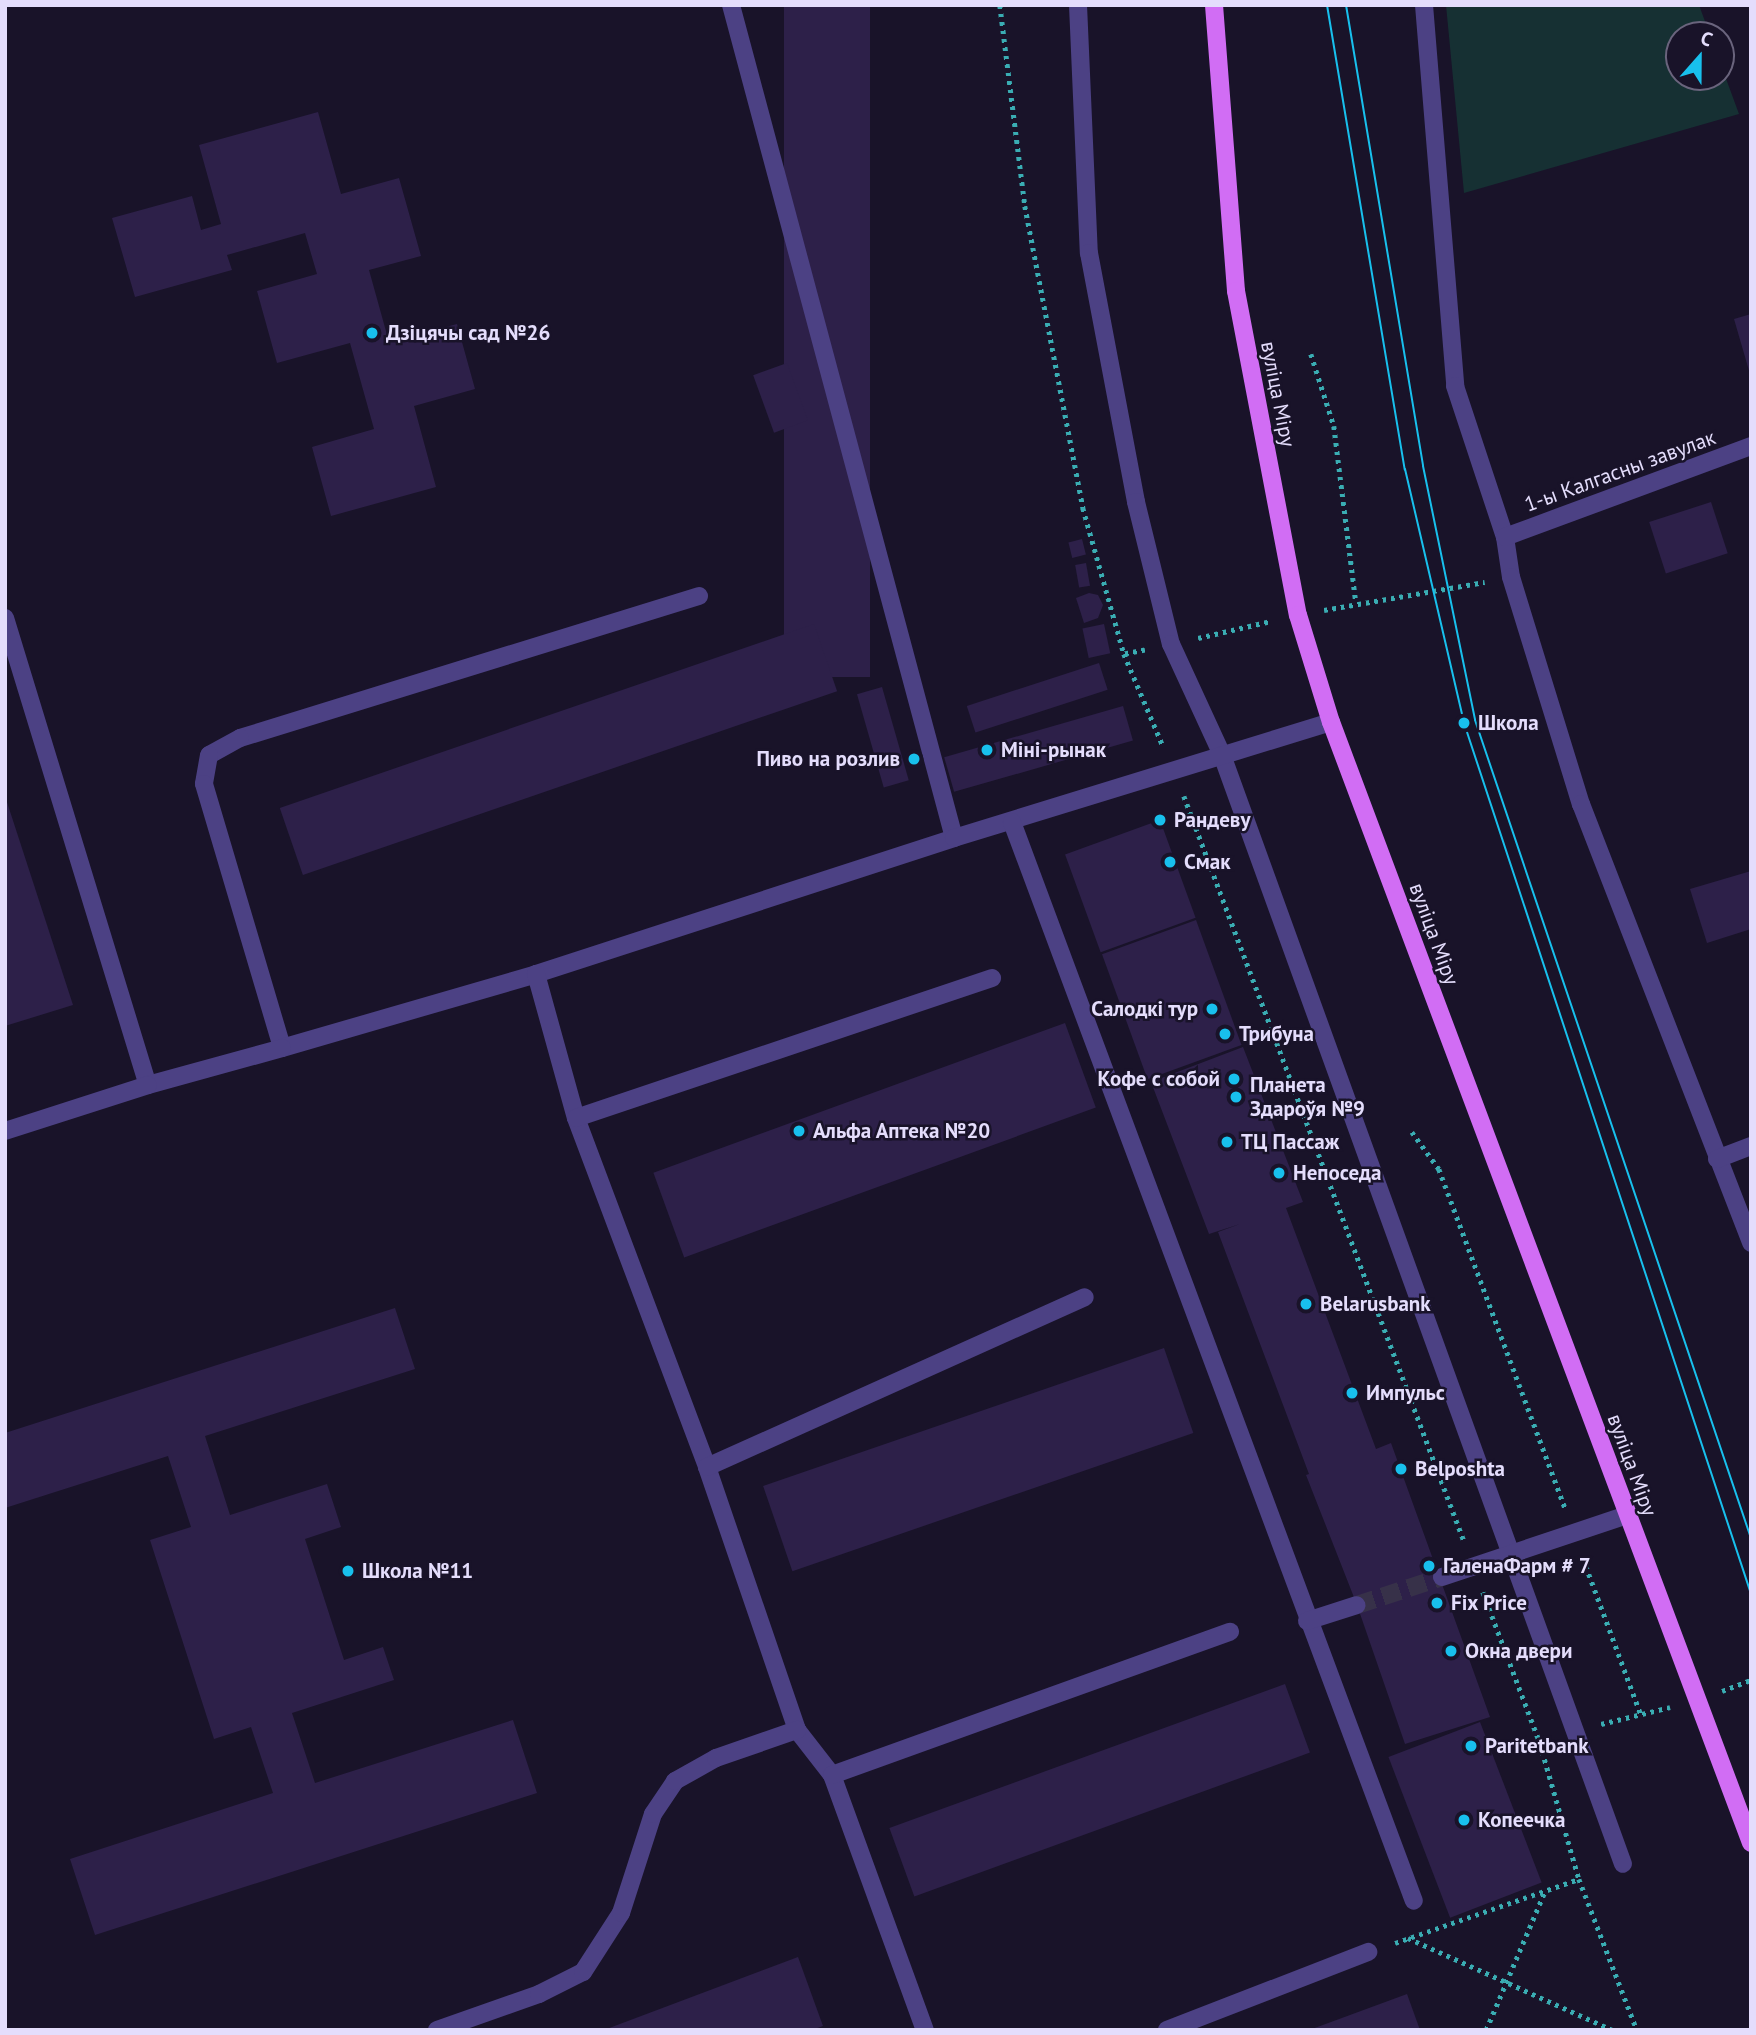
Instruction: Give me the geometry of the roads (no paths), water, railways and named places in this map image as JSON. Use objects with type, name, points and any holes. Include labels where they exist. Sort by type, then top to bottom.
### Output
[{"type":"main road","name":"вуліца Міру","points":[[1214,5],[1236,291],[1298,615],[1331,722],[1751,1843]]},
{"type":"street","points":[[731,5],[954,838]]},
{"type":"street","points":[[1078,5],[1089,253],[1136,502],[1171,644],[1222,755],[1623,1864]]},
{"type":"street","points":[[1424,5],[1455,386],[1505,537],[1511,577],[1581,804],[1751,1244]]},
{"type":"street","name":"1-ы Калгасны завулак","points":[[1505,537],[1751,446]]},
{"type":"street","points":[[282,1048],[204,785],[209,755],[240,738],[699,596]]},
{"type":"street","points":[[5,618],[148,1085]]},
{"type":"street","points":[[5,1131],[148,1085],[536,974],[954,838],[1331,722]]},
{"type":"street","points":[[1012,822],[1307,1621],[1414,1901]]},
{"type":"street","points":[[536,974],[576,1118],[707,1467],[797,1731],[832,1774],[925,2030]]},
{"type":"street","points":[[576,1118],[992,978]]},
{"type":"street","points":[[1717,1159],[1751,1146]]},
{"type":"street","points":[[707,1467],[1086,1297]]},
{"type":"street","points":[[1442,1577],[1626,1515]]},
{"type":"street","points":[[1307,1621],[1357,1605]]},
{"type":"street","points":[[832,1774],[1230,1632]]},
{"type":"street","points":[[438,2030],[539,1994],[583,1972],[621,1913],[653,1814],[676,1781],[716,1758],[797,1731]]},
{"type":"street","points":[[1167,2030],[1368,1952]]},
{"type":"tunnel","points":[[1357,1605],[1442,1577]]},
{"type":"tram line","points":[[1327,5],[1405,469],[1464,723],[1751,1594]]},
{"type":"tram line","points":[[1346,5],[1423,466],[1475,720],[1751,1538]]},
{"type":"place","name":"Дзіцячы сад №26","points":[[372,333]]},
{"type":"place","name":"Школа","points":[[1464,723]]},
{"type":"place","name":"Міні-рынак","points":[[987,750]]},
{"type":"place","name":"Пиво на розлив","points":[[914,759]]},
{"type":"place","name":"Рандеву","points":[[1160,820]]},
{"type":"place","name":"Смак","points":[[1170,862]]},
{"type":"place","name":"Салодкі тур","points":[[1212,1009]]},
{"type":"place","name":"Трибуна","points":[[1225,1034]]},
{"type":"place","name":"Кофе с собой","points":[[1234,1079]]},
{"type":"place","name":"Планета Здароўя №9","points":[[1236,1097]]},
{"type":"place","name":"Альфа Аптека №20","points":[[799,1131]]},
{"type":"place","name":"ТЦ Пассаж","points":[[1227,1142]]},
{"type":"place","name":"Непоседа","points":[[1279,1173]]},
{"type":"place","name":"Belarusbank","points":[[1306,1304]]},
{"type":"place","name":"Импульс","points":[[1352,1393]]},
{"type":"place","name":"Belposhta","points":[[1401,1469]]},
{"type":"place","name":"ГаленаФарм # 7","points":[[1429,1566]]},
{"type":"place","name":"Школа №11","points":[[348,1571]]},
{"type":"place","name":"Fix Price","points":[[1437,1603]]},
{"type":"place","name":"Окна двери","points":[[1451,1651]]},
{"type":"place","name":"Paritetbank","points":[[1471,1746]]},
{"type":"place","name":"Копеечка","points":[[1464,1820]]}]
